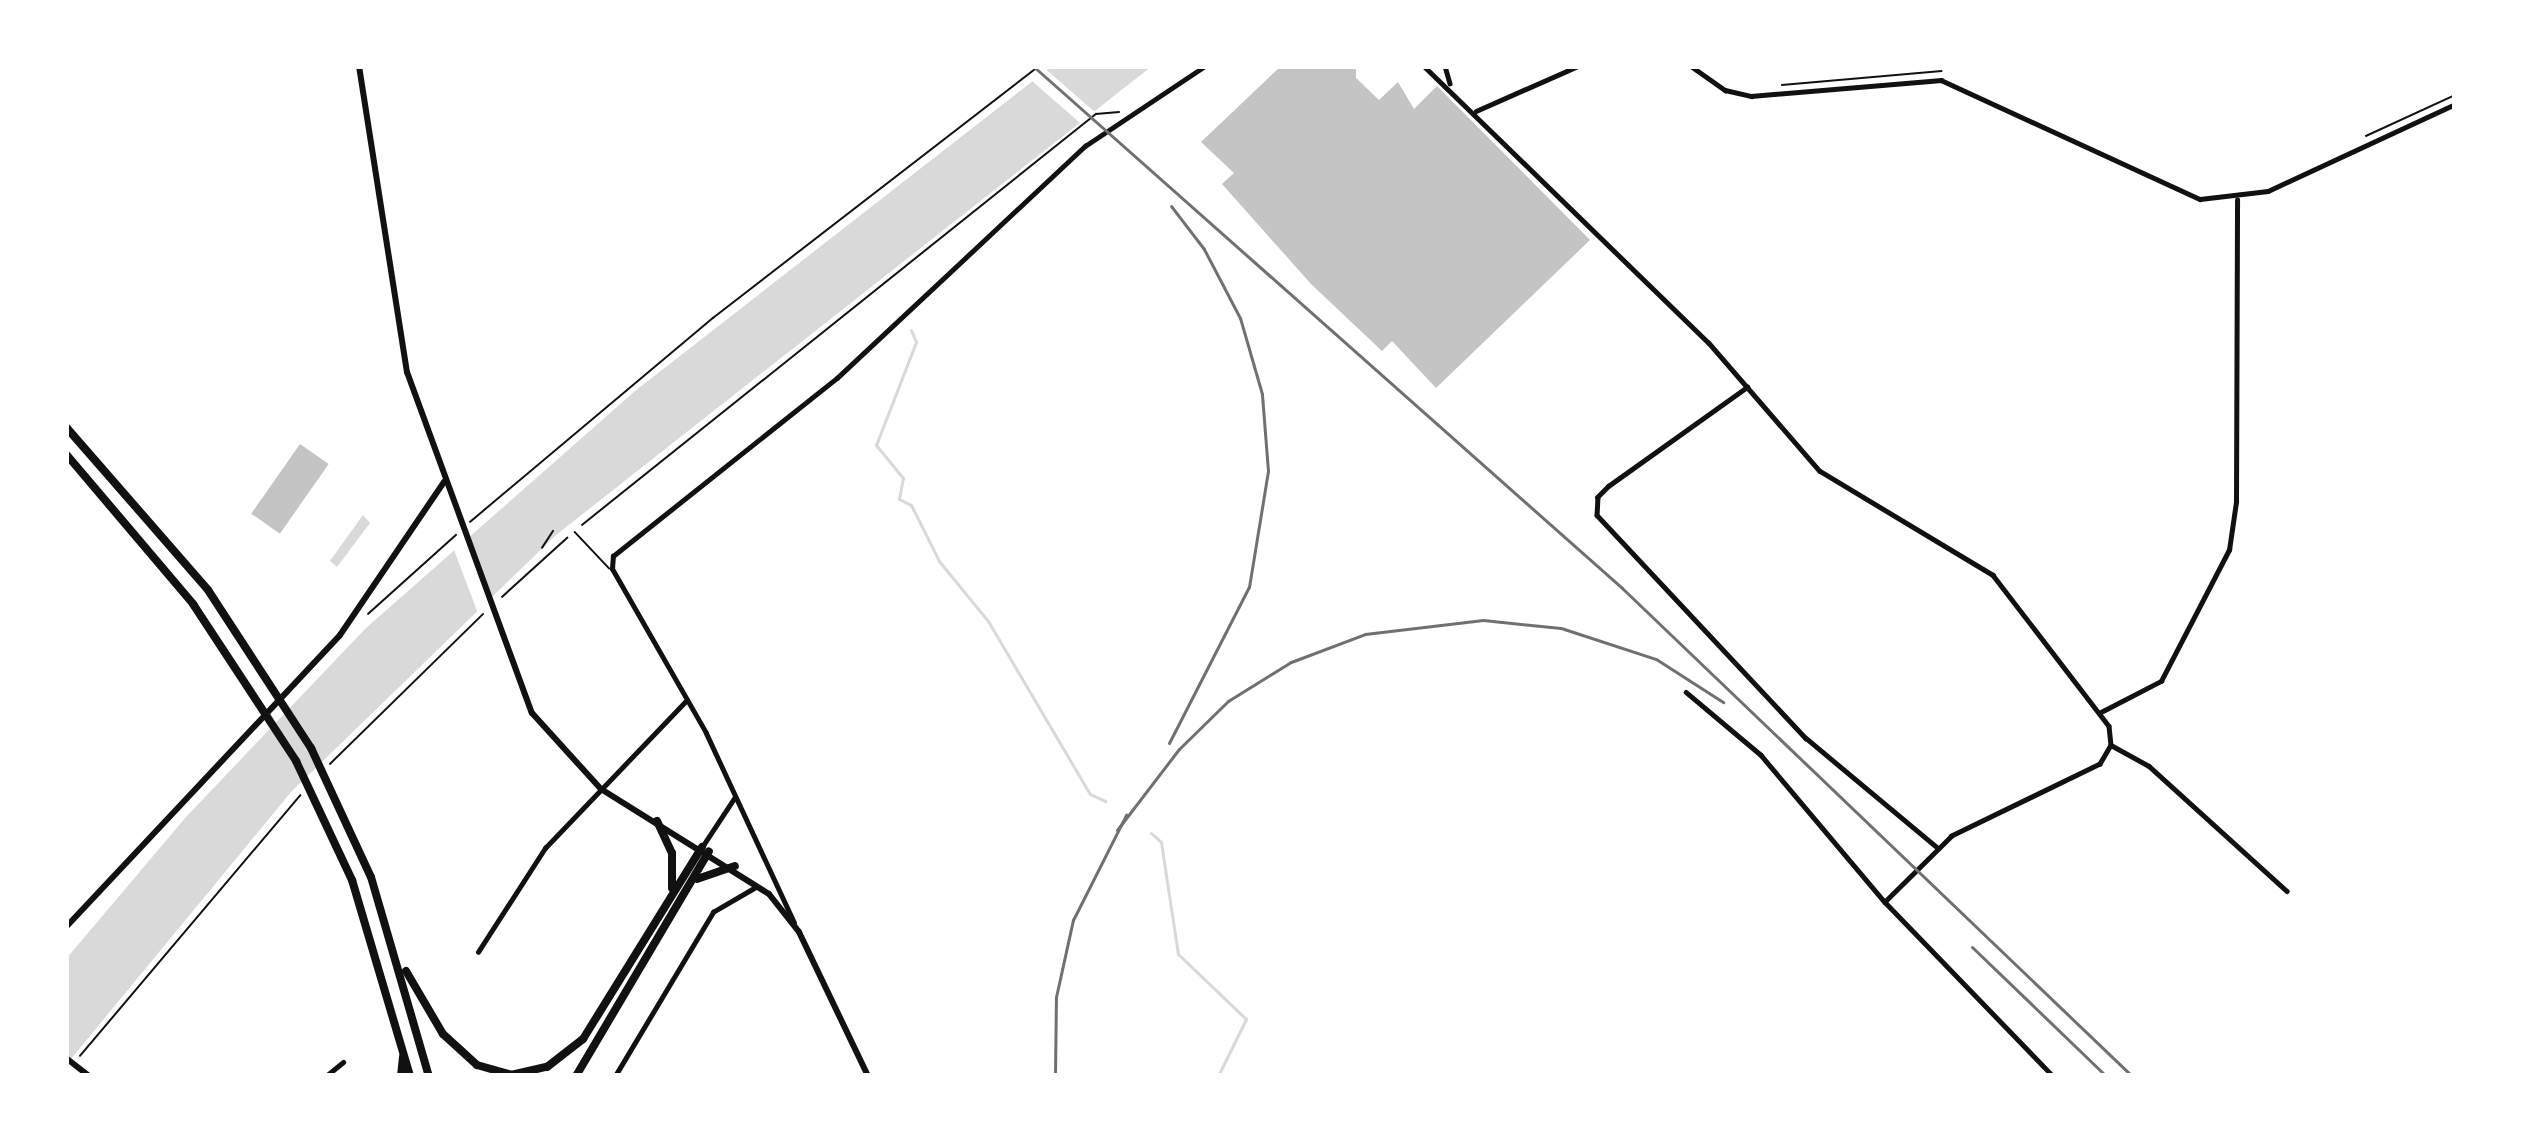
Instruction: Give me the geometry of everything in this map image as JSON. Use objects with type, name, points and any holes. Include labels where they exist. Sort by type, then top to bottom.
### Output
[{"type":"highway","points":[[66,427],[256,656],[343,809],[401,965],[429,1076]]},
{"type":"highway","points":[[66,454],[244,672],[327,823],[371,934],[404,1050],[405,1076]]},
{"type":"highway","points":[[657,821],[674,863],[670,896]]},
{"type":"highway","points":[[401,965],[457,1049],[493,1072],[531,1073],[583,1039],[670,896],[705,849]]},
{"type":"highway","points":[[576,1076],[687,888],[705,849]]},
{"type":"highway","points":[[687,888],[709,871],[735,866]]},
{"type":"street","points":[[359,66],[403,353],[459,529],[532,712],[601,789],[735,866],[794,924]]},
{"type":"street","points":[[868,1076],[736,795],[612,569],[617,549],[837,378],[1043,186],[1129,113],[1205,66]]},
{"type":"street","points":[[1424,66],[1450,83],[1748,387],[1834,483],[1993,575],[2099,713],[2111,745],[2149,766],[2287,891]]},
{"type":"street","points":[[1444,66],[1450,83]]},
{"type":"street","points":[[1476,111],[1578,66]]},
{"type":"street","points":[[1691,66],[1725,90],[1751,96],[1923,76],[2164,188],[2237,200],[2455,104]]},
{"type":"street","points":[[2099,713],[2161,680],[2229,550],[2236,502],[2237,200]]},
{"type":"street","points":[[1748,387],[1609,486],[1598,497],[1597,515],[1806,738],[1937,848]]},
{"type":"street","points":[[66,927],[353,620],[444,482]]},
{"type":"street","points":[[1686,692],[1770,764],[1885,902],[2053,1076]]},
{"type":"street","points":[[478,952],[533,862],[687,700]]},
{"type":"street","points":[[1885,902],[1937,848],[2100,764],[2111,745]]},
{"type":"street","points":[[705,849],[736,795]]},
{"type":"street","points":[[615,1076],[712,912],[760,886]]},
{"type":"street","points":[[66,1058],[88,1076]]},
{"type":"street","points":[[326,1076],[343,1062]]},
{"type":"lane","points":[[575,532],[612,569]]},
{"type":"path","points":[[353,620],[371,613],[611,401],[1040,66]]},
{"type":"path","points":[[1774,86],[1940,71]]},
{"type":"path","points":[[2350,144],[2455,94]]},
{"type":"path","points":[[575,532],[1101,110],[1129,113]]},
{"type":"path","points":[[542,548],[553,531]]},
{"type":"shaded area","points":[[1052,66],[1152,66],[556,535],[291,792],[66,1065],[66,959],[186,817],[365,629],[635,391]]},
{"type":"shaded area","points":[[363,515],[370,523],[337,567],[330,561]]},
{"type":"pier","points":[[1042,66],[1097,114],[1085,127],[1030,80]]},
{"type":"pier","points":[[466,529],[494,602],[479,616],[451,542]]},
{"type":"building","points":[[1281,66],[1356,66],[1356,78],[1379,100],[1398,82],[1414,109],[1437,86],[1590,240],[1436,388],[1392,341],[1382,351],[1311,284],[1222,184],[1234,173],[1201,142]]},
{"type":"building","points":[[300,444],[329,464],[280,534],[251,514]]},
{"type":"waterway","points":[[911,330],[916,342],[876,445],[903,478],[899,499],[911,505],[939,561],[988,621],[1090,794],[1105,801]]},
{"type":"waterway","points":[[1151,833],[1161,842],[1178,954],[1246,1019],[1218,1076]]},
{"type":"railway","points":[[1033,66],[1622,588],[2132,1076]]},
{"type":"railway","points":[[1169,743],[1249,587],[1268,471],[1262,394],[1240,318],[1204,249],[1171,206]]},
{"type":"railway","points":[[1117,830],[1179,749],[1228,701],[1291,662],[1365,634],[1483,620],[1561,628],[1656,659],[1723,702]]},
{"type":"railway","points":[[1055,1076],[1056,997],[1073,920],[1126,815]]},
{"type":"railway","points":[[1972,947],[2106,1076]]}]
